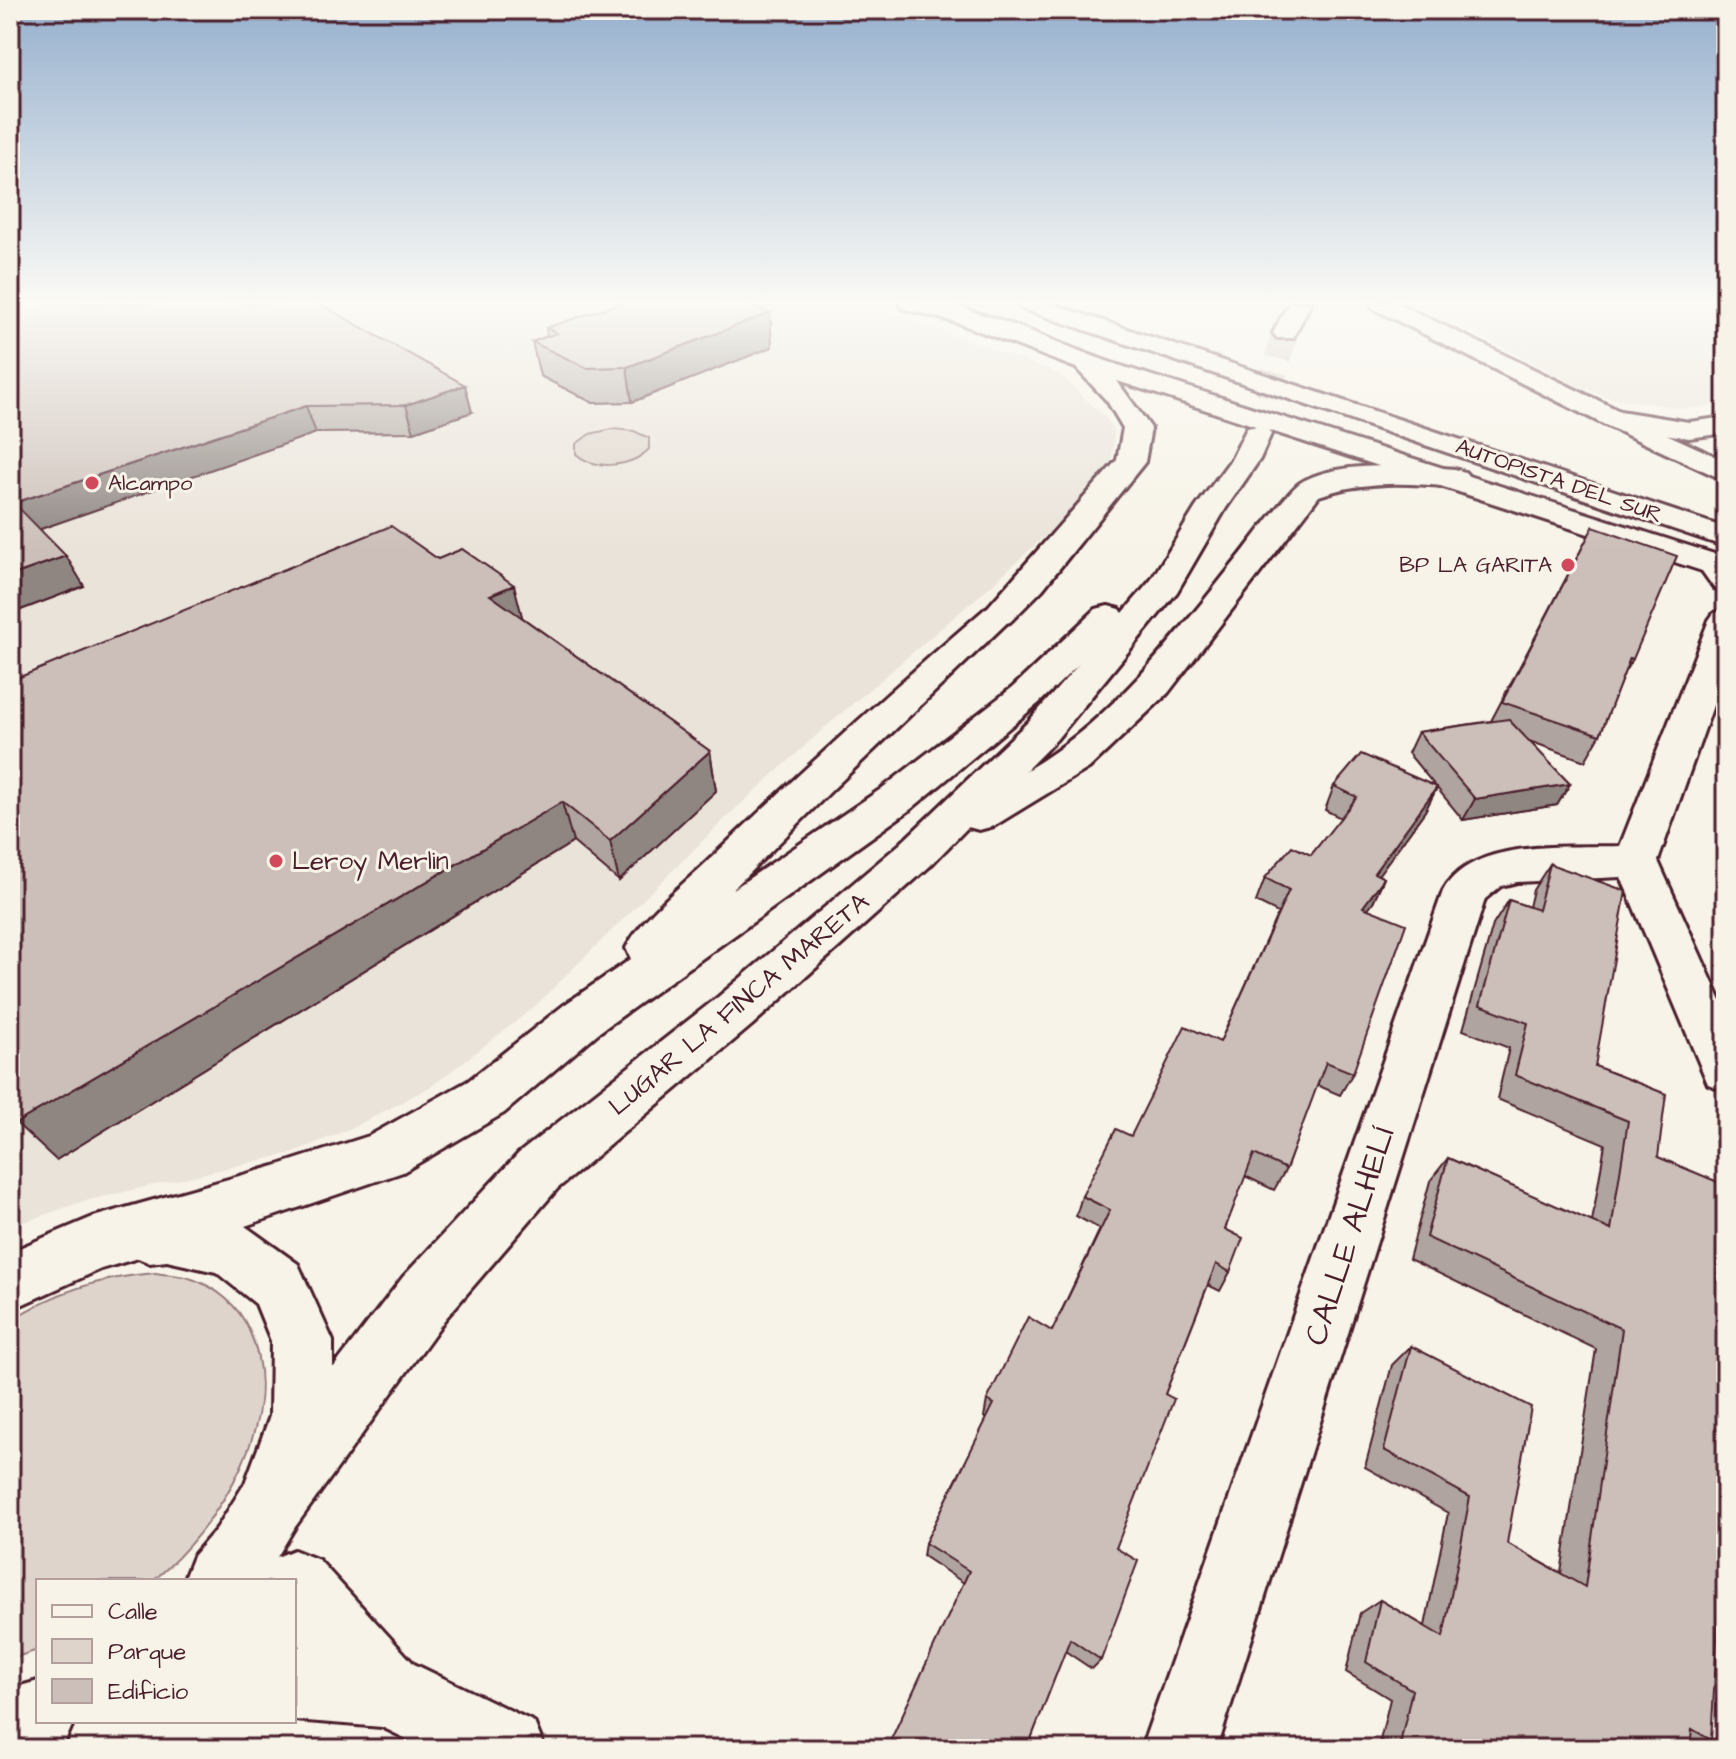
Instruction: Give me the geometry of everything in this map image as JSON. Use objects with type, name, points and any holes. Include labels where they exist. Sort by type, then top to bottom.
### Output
[{"type":"main road","points":[[581,1019],[699,896],[1030,583],[1131,462],[1137,428],[1118,397],[1106,385]]},
{"type":"main road","points":[[1158,385],[1723,563]]},
{"type":"main road","name":"AUTOPISTA DEL SUR","points":[[1247,385],[1723,563]]},
{"type":"main road","points":[[1350,385],[1417,407]]},
{"type":"main road","points":[[1546,385],[1726,472]]},
{"type":"main road","points":[[1613,418],[1689,430],[1726,425]]},
{"type":"main road","name":"LUGAR LA FINCA MARETA","points":[[10,1281],[93,1244],[275,1192],[384,1155],[486,1097],[581,1019],[896,799],[1014,705],[1142,585],[1211,507],[1246,459],[1257,434]]},
{"type":"main road","points":[[915,855],[1075,759],[1144,695],[1200,632],[1276,528],[1309,490],[1338,478],[1376,472],[1455,478]]},
{"type":"main road","name":"LUGAR LA FINCA MARETA","points":[[265,1556],[424,1298],[538,1171],[735,1011],[915,855],[1042,731],[1165,585],[1211,507]]},
{"type":"main road","points":[[1726,620],[1636,861],[1726,1069]]},
{"type":"main road","name":"CALLE ALHELÍ","points":[[1179,1749],[1465,891],[1487,873],[1517,866],[1636,861]]},
{"type":"main road","name":"LUGAR LA FINCA MARETA","points":[[93,1244],[167,1234],[230,1248],[277,1284],[302,1341],[302,1416],[265,1556]]},
{"type":"main road","points":[[265,1556],[286,1579]]},
{"type":"main road","points":[[296,1590],[388,1690],[507,1749]]},
{"type":"main road","points":[[296,1683],[388,1690]]},
{"type":"main road","points":[[10,1727],[36,1719]]},
{"type":"shaded area","points":[[10,385],[1071,385],[1108,420],[1114,433],[1112,458],[1106,474],[1087,497],[730,814],[532,1009],[432,1086],[356,1126],[292,1153],[81,1202],[10,1227]]},
{"type":"shaded area","points":[[1726,385],[1726,404],[1686,409],[1608,397],[1578,386]]},
{"type":"green space","points":[[612,429],[634,431],[649,438],[649,449],[633,460],[613,465],[593,463],[576,454],[576,444],[590,434]]},
{"type":"green space","points":[[155,1273],[188,1278],[210,1287],[233,1305],[249,1330],[259,1364],[260,1398],[254,1433],[241,1468],[223,1500],[178,1558],[155,1579],[36,1579],[36,1651],[10,1659],[10,1321],[44,1301],[116,1278]]},
{"type":"building","points":[[10,385],[465,385],[406,405],[306,406],[14,503],[66,556],[10,576]]},
{"type":"building","name":"Leroy Merlin","points":[[391,526],[438,559],[462,549],[514,585],[490,595],[710,751],[610,841],[562,802],[16,1123],[10,1112],[10,681]]},
{"type":"building","points":[[1593,527],[1677,556],[1633,659],[1630,658],[1600,735],[1502,702]]},
{"type":"building","points":[[1508,719],[1570,784],[1475,799],[1418,732]]},
{"type":"building","points":[[1361,754],[1437,787],[1374,873],[1384,878],[1363,907],[1406,924],[1353,1073],[1326,1062],[1286,1169],[1254,1154],[1225,1229],[1243,1238],[1230,1272],[1216,1264],[1165,1394],[1174,1399],[1116,1548],[1138,1561],[1101,1660],[1070,1639],[1027,1749],[892,1749],[888,1746],[969,1571],[925,1543],[994,1404],[987,1400],[1028,1317],[1052,1331],[1110,1210],[1082,1196],[1116,1129],[1131,1136],[1185,1026],[1220,1042],[1289,890],[1265,878],[1292,846],[1311,855],[1357,797],[1334,786]]},
{"type":"building","points":[[1550,864],[1626,891],[1595,1066],[1666,1094],[1658,1157],[1725,1185],[1717,1283],[1723,1286],[1716,1395],[1726,1399],[1726,1493],[1711,1740],[1692,1729],[1690,1749],[1399,1749],[1412,1690],[1366,1662],[1380,1600],[1443,1637],[1470,1497],[1384,1450],[1411,1346],[1531,1407],[1507,1543],[1585,1587],[1622,1329],[1426,1237],[1448,1158],[1611,1230],[1628,1121],[1515,1075],[1528,1023],[1480,1005],[1509,900],[1538,910]]},
{"type":"tunnel","points":[[1257,434],[1271,385]]},
{"type":"place","name":"Alcampo","points":[[92,483]]},
{"type":"place","name":"BP LA GARITA","points":[[1568,565]]},
{"type":"place","name":"Leroy Merlin","points":[[276,861]]}]
